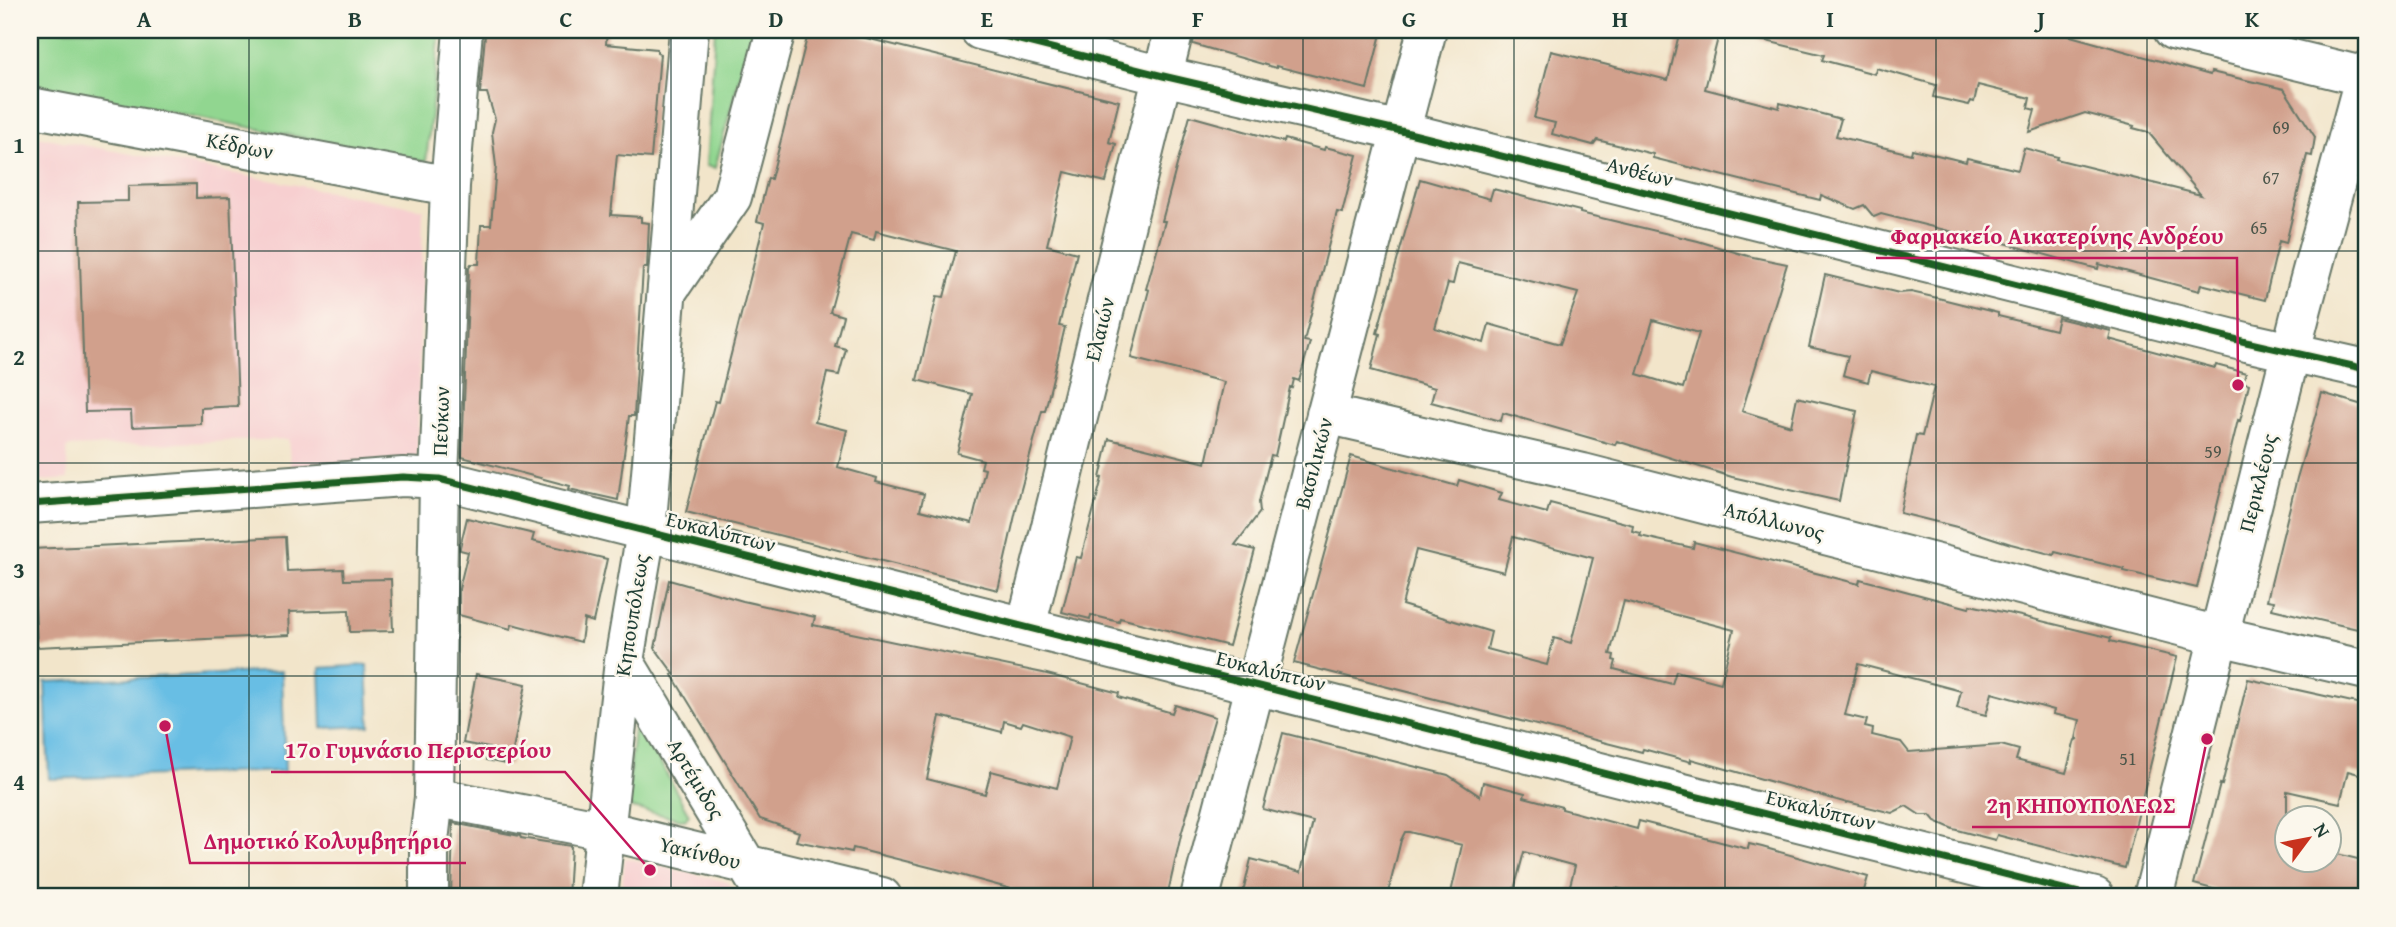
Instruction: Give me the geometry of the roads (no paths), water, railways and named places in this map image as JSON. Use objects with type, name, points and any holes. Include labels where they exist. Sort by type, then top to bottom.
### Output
[{"type":"street","name":"Πεύκων","points":[[429,897],[429,841],[434,797],[439,479],[450,186],[463,30]]},
{"type":"street","name":"Κηπουπόλεως","points":[[598,897],[624,661],[646,532],[689,30]]},
{"type":"street","points":[[666,292],[732,197],[776,30]]},
{"type":"street","name":"Ανθέων","points":[[980,30],[2366,369]]},
{"type":"street","name":"Ελαιών","points":[[1026,627],[1174,30]]},
{"type":"street","name":"Βασιλικών","points":[[1200,897],[1427,30]]},
{"type":"street","points":[[2173,30],[2366,75]]},
{"type":"street","name":"Περικλέους","points":[[2153,897],[2291,352],[2366,75]]},
{"type":"street","name":"Κέδρων","points":[[30,107],[450,186]]},
{"type":"street","name":"Απόλλωνος","points":[[1326,414],[1583,473],[2219,636],[2366,670]]},
{"type":"street","name":"Ευκαλύπτων","points":[[30,504],[403,477],[439,479],[1255,685],[1972,882],[2095,897]]},
{"type":"street","name":"Αρτέμιδος","points":[[624,661],[766,897]]},
{"type":"street","name":"Υακίνθου","points":[[434,797],[604,830],[882,897]]},
{"type":"water","points":[[367,665],[370,726],[322,728],[320,668]]},
{"type":"water","points":[[282,671],[285,771],[49,779],[45,682]]},
{"type":"place","name":"Φαρμακείο Αικατερίνης Ανδρέου","points":[[2238,385]]},
{"type":"place","name":"Δημοτικό Κολυμβητήριο","points":[[165,726]]},
{"type":"place","name":"2η ΚΗΠΟΥΠΟΛΕΩΣ","points":[[2207,739]]},
{"type":"place","name":"17ο Γυμνάσιο Περιστερίου","points":[[650,870]]}]
